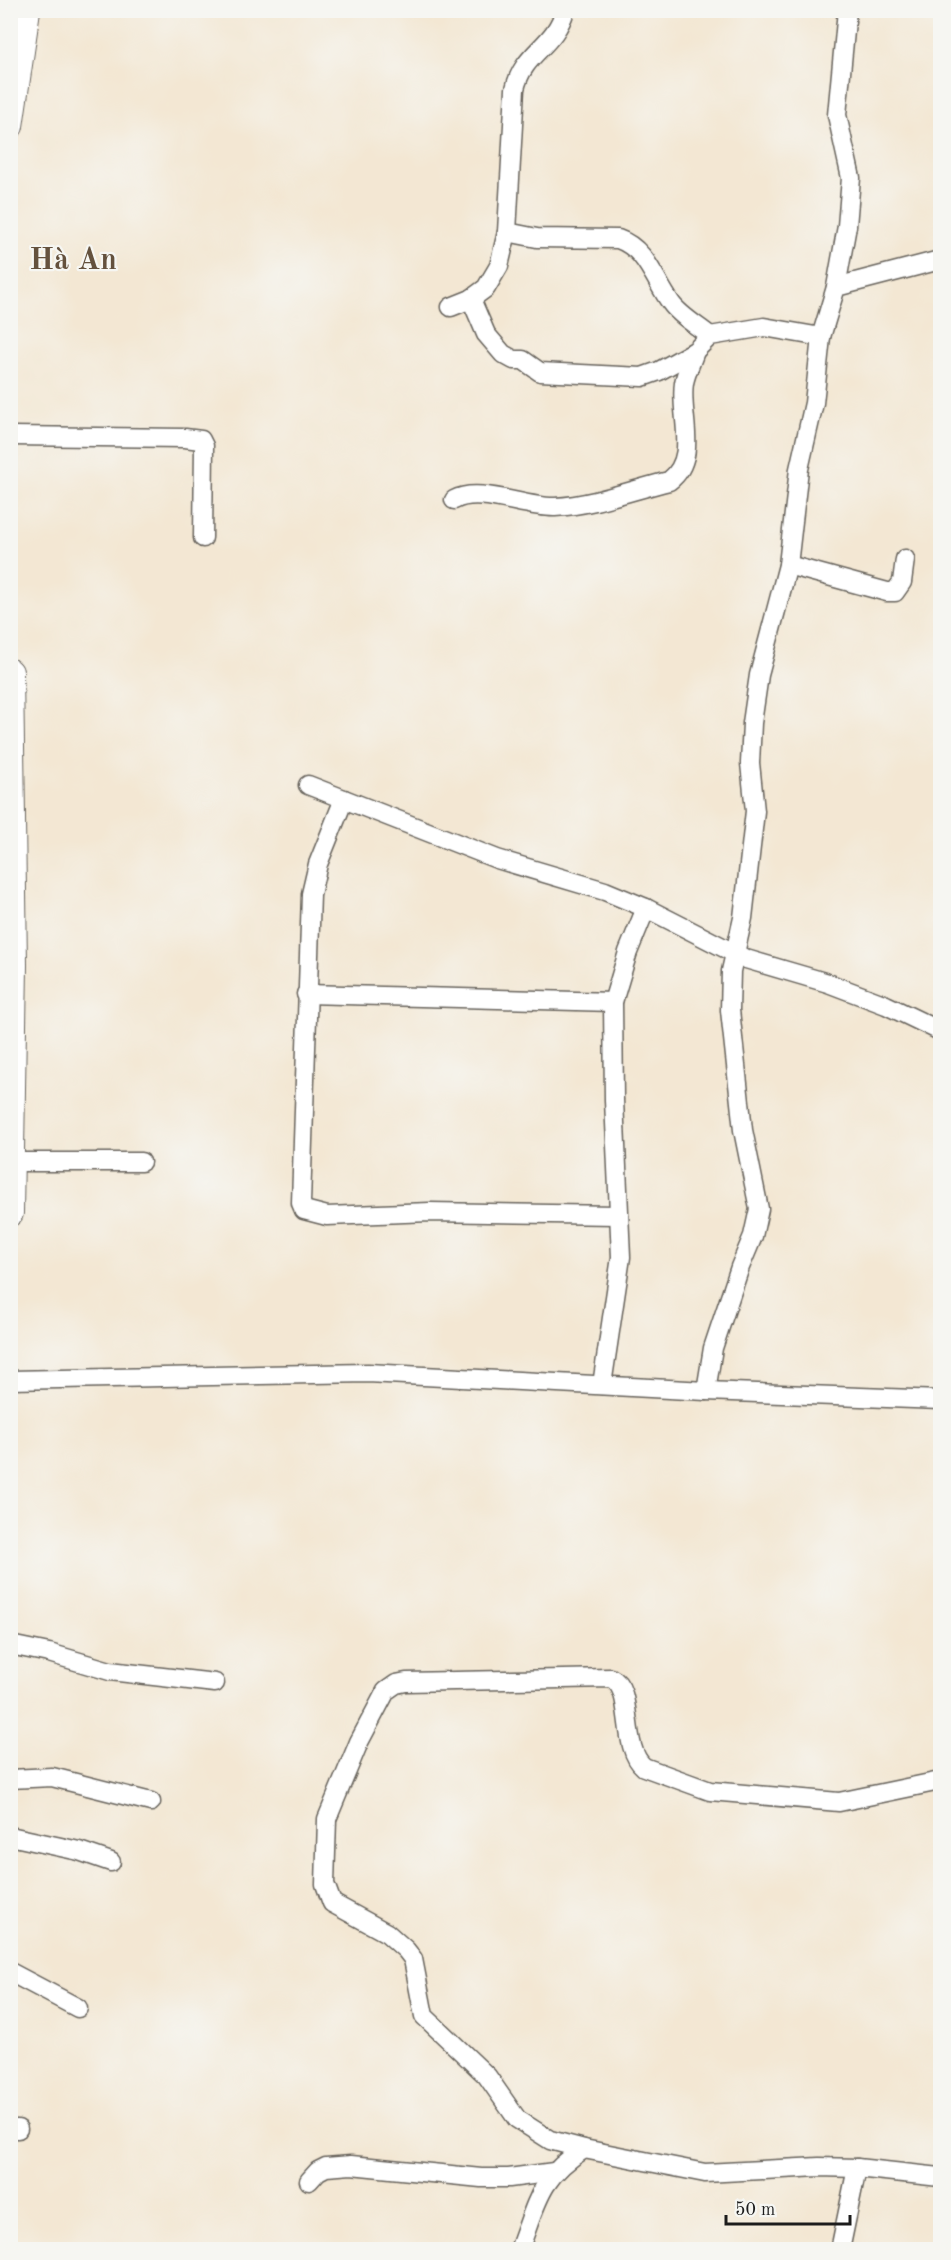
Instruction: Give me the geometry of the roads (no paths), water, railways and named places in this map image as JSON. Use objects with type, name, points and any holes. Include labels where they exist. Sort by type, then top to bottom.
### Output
[{"type":"street","points":[[10,126],[27,10]]},
{"type":"street","points":[[451,307],[471,299],[486,288],[494,278],[507,232],[515,89],[518,75],[524,64],[556,32],[565,10]]},
{"type":"street","points":[[706,1391],[713,1348],[740,1267],[753,1236],[759,1209],[743,1130],[730,1010],[731,971],[743,918],[755,812],[750,763],[752,723],[759,675],[788,565],[799,468],[814,403],[821,337],[836,287],[847,226],[851,178],[837,115],[847,10]]},
{"type":"street","points":[[507,232],[537,238],[618,239],[630,243],[641,254],[672,304],[710,336]]},
{"type":"street","points":[[836,287],[940,260]]},
{"type":"street","points":[[471,299],[486,334],[503,354],[514,360],[523,360],[540,372],[642,377],[659,371],[695,351],[710,336],[764,327],[821,337]]},
{"type":"street","points":[[454,500],[465,494],[480,495],[526,505],[555,507],[578,504],[669,481],[680,473],[686,458],[684,381],[695,351]]},
{"type":"street","points":[[10,436],[154,437],[201,440],[204,446],[203,538]]},
{"type":"street","points":[[788,565],[887,592],[895,592],[902,582],[904,559]]},
{"type":"street","points":[[10,672],[12,1076],[10,1214]]},
{"type":"street","points":[[308,785],[498,859],[605,891],[646,908],[735,955],[847,990],[940,1031]]},
{"type":"street","points":[[344,799],[318,864],[311,894],[301,1203],[304,1210],[327,1216],[430,1212],[617,1215]]},
{"type":"street","points":[[602,1385],[621,1257],[617,1215],[613,1002],[628,952],[646,908]]},
{"type":"street","points":[[306,994],[613,1002]]},
{"type":"street","points":[[12,1168],[141,1162]]},
{"type":"street","points":[[10,1380],[368,1373],[706,1391],[940,1400]]},
{"type":"street","points":[[10,1646],[49,1653],[111,1671],[215,1683]]},
{"type":"street","points":[[940,1781],[848,1802],[787,1799],[710,1791],[644,1767],[636,1760],[630,1744],[620,1688],[616,1680],[611,1678],[406,1682],[396,1684],[386,1691],[359,1742],[327,1819],[325,1884],[327,1896],[332,1904],[387,1933],[406,1950],[413,1959],[424,2016],[487,2076],[517,2119],[549,2140],[584,2149],[712,2173],[857,2168],[940,2177]]},
{"type":"street","points":[[10,1779],[52,1777],[151,1802]]},
{"type":"street","points":[[10,1836],[79,1851],[111,1862]]},
{"type":"street","points":[[10,1972],[78,2008]]},
{"type":"street","points":[[519,2250],[542,2190],[561,2163],[584,2149]]},
{"type":"street","points":[[309,2181],[318,2171],[351,2165],[481,2178],[509,2178],[554,2172]]},
{"type":"street","points":[[840,2250],[857,2168]]},
{"type":"district","name":"Hà An","points":[[73,261]]}]
